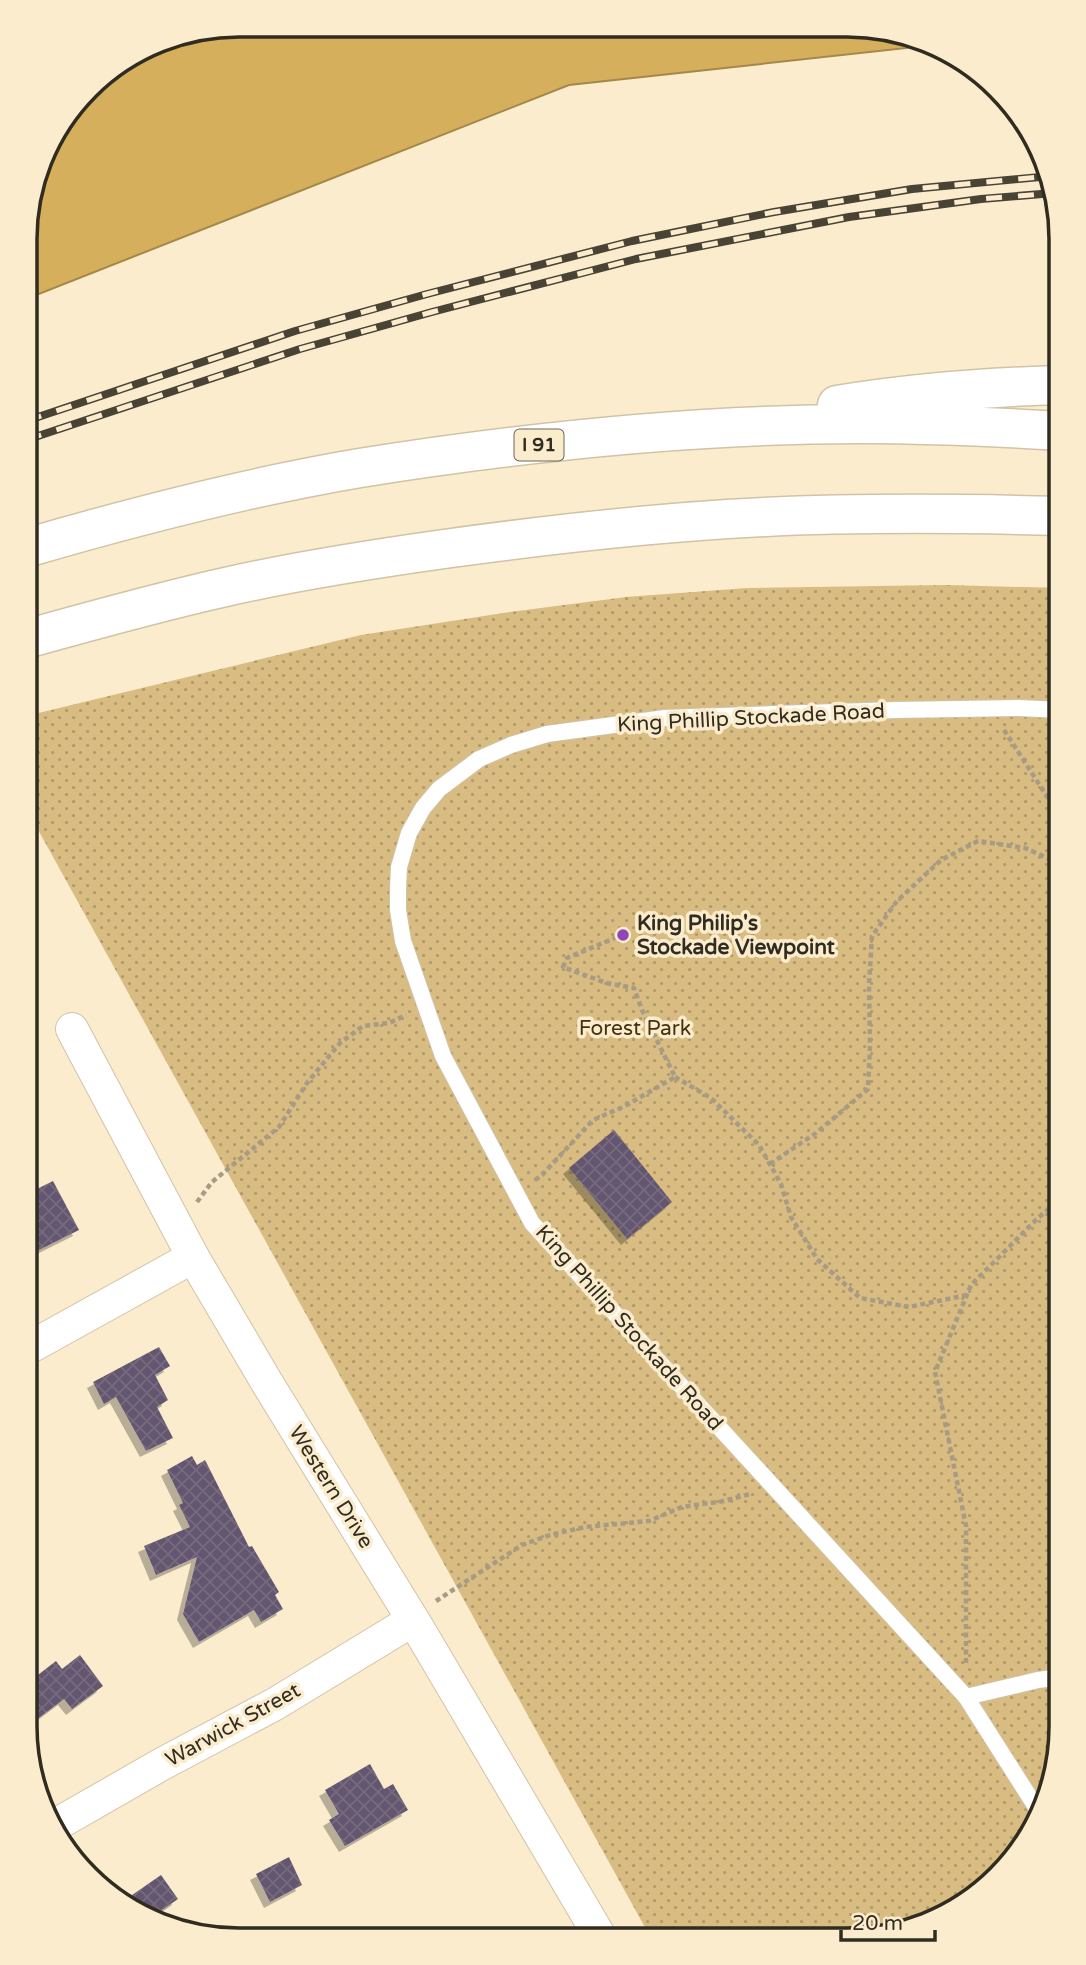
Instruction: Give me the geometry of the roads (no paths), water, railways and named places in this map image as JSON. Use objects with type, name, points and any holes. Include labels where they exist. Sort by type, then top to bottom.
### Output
[{"type":"highway","points":[[734,428],[796,412],[867,400],[950,391],[1049,386]]},
{"type":"highway","name":"I 91","points":[[37,545],[238,493],[359,469],[595,438],[734,428],[859,424],[986,426],[1049,430]]},
{"type":"highway","points":[[37,636],[230,586],[360,561],[484,543],[730,519],[853,515],[1049,516]]},
{"type":"street","name":"Western Drive","points":[[72,1029],[192,1257],[413,1620],[595,1928]]},
{"type":"street","points":[[37,1343],[192,1257]]},
{"type":"street","name":"Warwick Street","points":[[62,1821],[275,1704],[413,1620]]},
{"type":"lane","name":"King Phillip Stockade Road","points":[[1034,1804],[966,1697],[532,1223],[443,1056],[402,933],[398,910],[399,867],[409,834],[423,808],[439,789],[479,759],[547,734],[665,718],[895,710],[1049,710]]},
{"type":"lane","points":[[966,1697],[1049,1679]]},
{"type":"railway","points":[[37,417],[295,331],[632,241],[774,212],[912,189],[1040,177]]},
{"type":"railway","points":[[37,436],[300,349],[636,259],[849,217],[981,199],[1044,194]]},
{"type":"place","name":"King Philip's Stockade Viewpoint","points":[[623,935]]},
{"type":"park label","name":"Forest Park","points":[[635,1028]]}]
